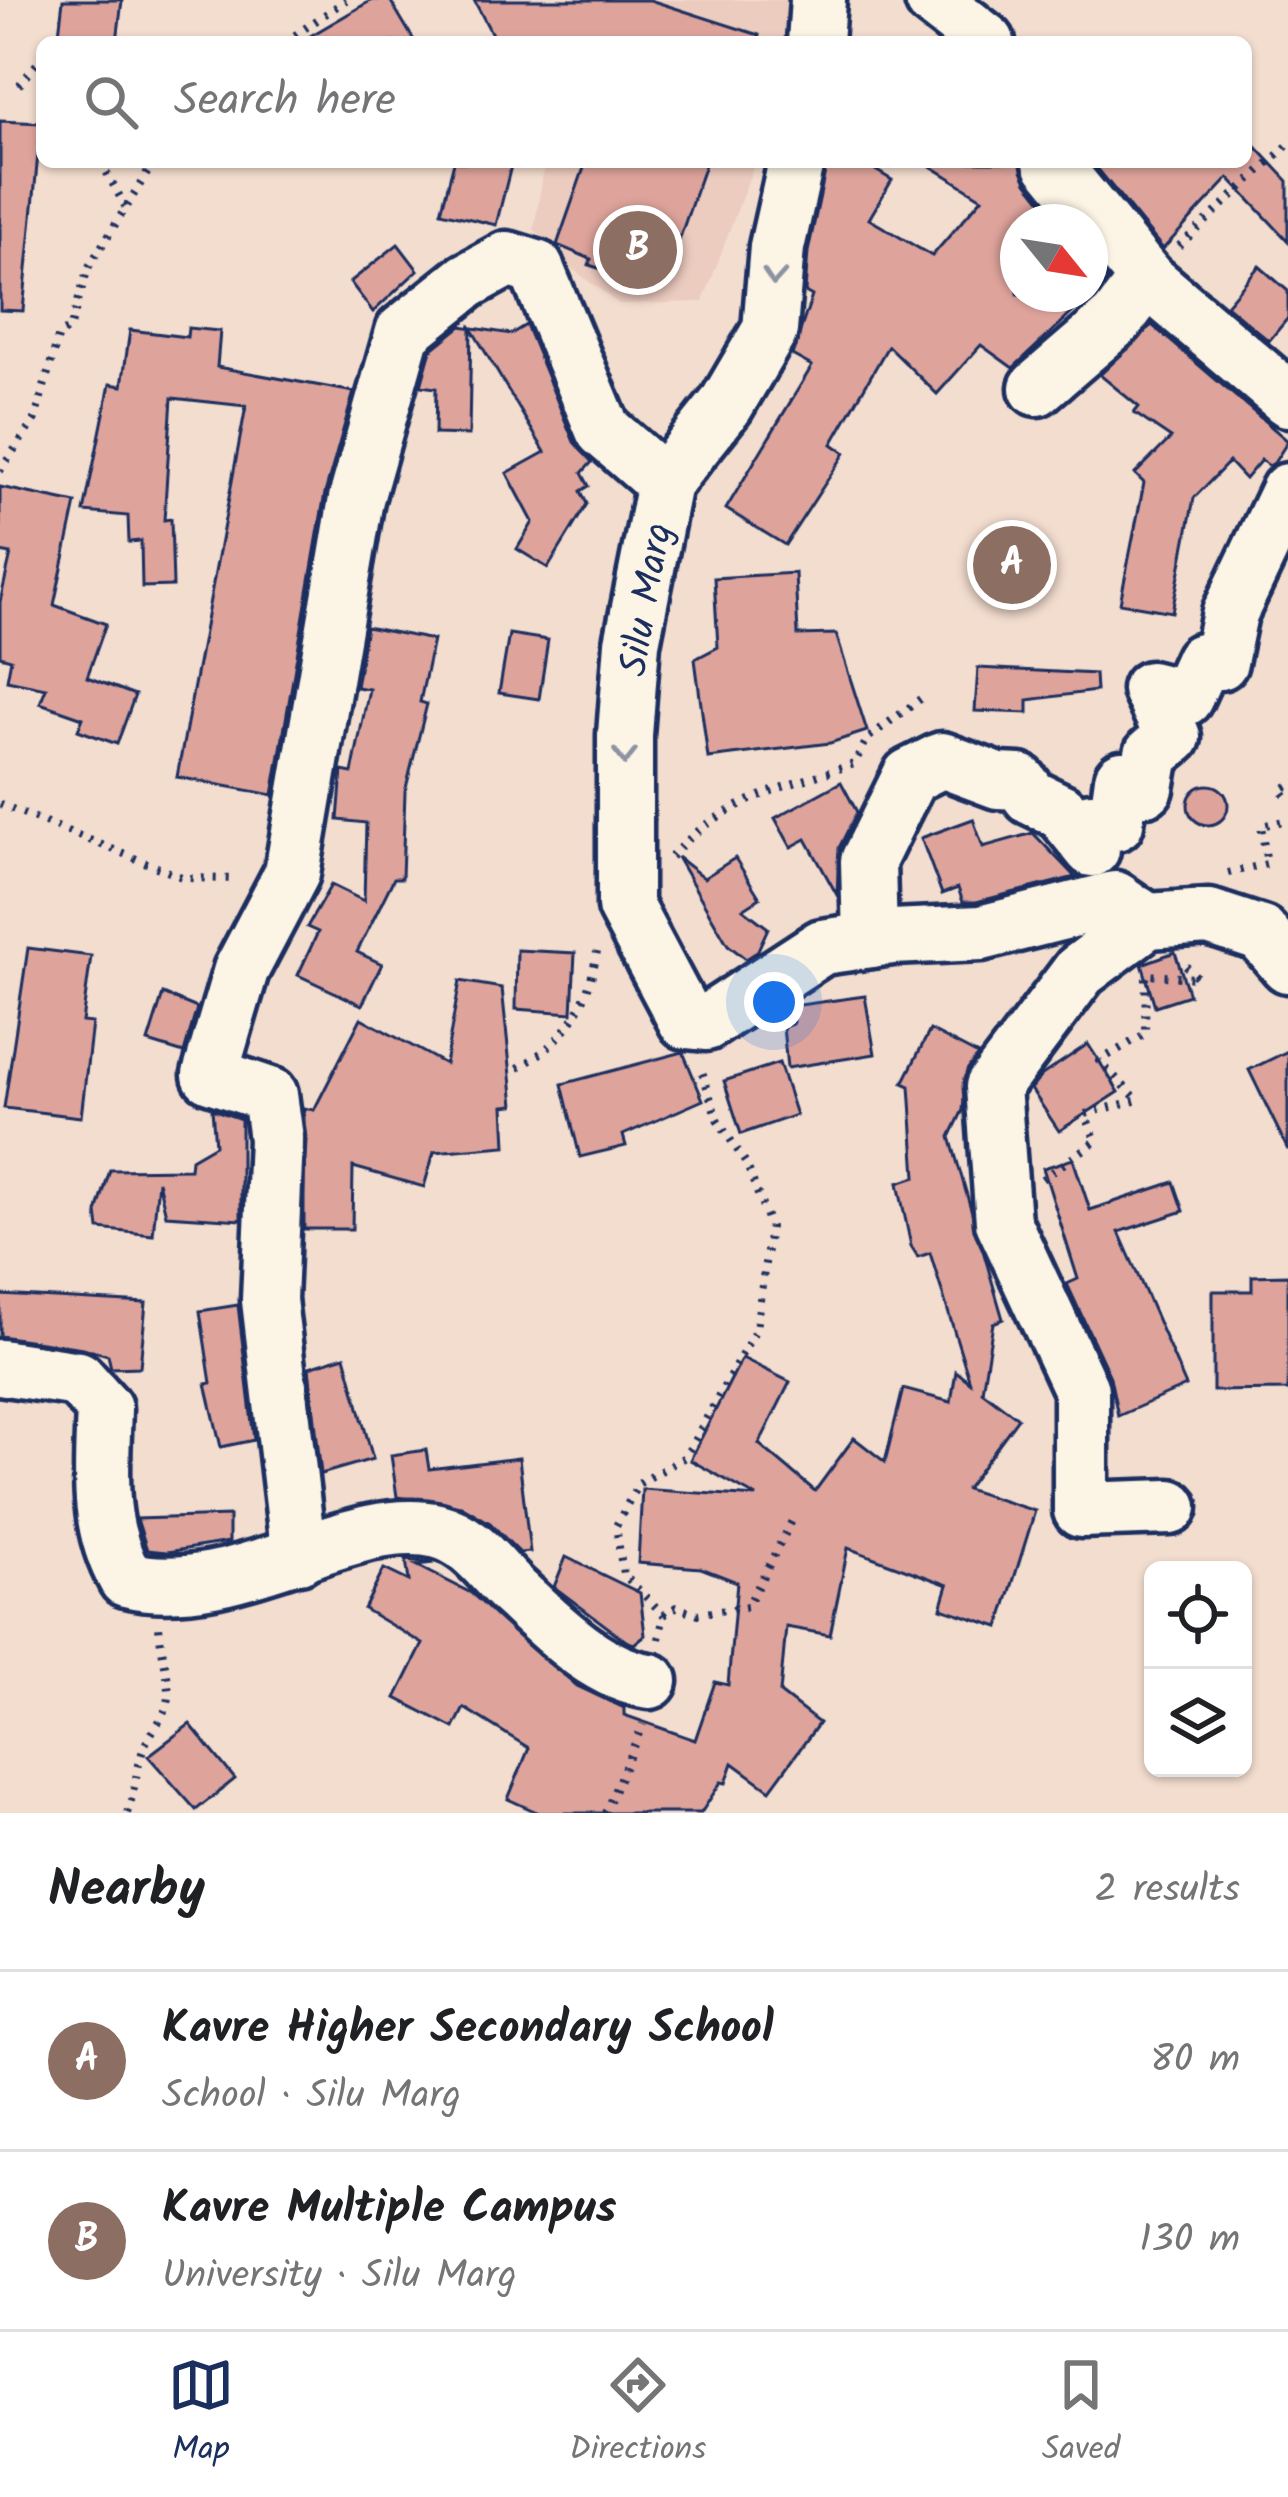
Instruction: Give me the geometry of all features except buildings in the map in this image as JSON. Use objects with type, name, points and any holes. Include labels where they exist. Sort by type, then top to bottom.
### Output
[{"type":"street","points":[[815,36],[818,0]]},
{"type":"street","points":[[933,0],[979,36]]},
{"type":"street","name":"Silu Marg","points":[[703,1018],[626,906],[625,735],[632,643],[664,483],[726,405],[770,330],[777,247],[795,168]]},
{"type":"street","points":[[1056,168],[1147,279],[1288,399]]},
{"type":"street","points":[[299,1556],[269,1300],[275,1192],[270,1095],[210,1075],[241,970],[292,873],[356,500],[403,332],[467,281],[507,260],[536,268],[603,430],[664,483]]},
{"type":"street","points":[[1037,388],[1117,319],[1147,279]]},
{"type":"street","points":[[870,940],[868,861],[910,776],[942,760],[998,781],[1020,782],[1031,797],[1062,812],[1093,849],[1091,820],[1116,823],[1122,779],[1146,788],[1152,754],[1173,736],[1150,688],[1185,698],[1202,661],[1220,662],[1230,613],[1288,491]]},
{"type":"street","points":[[703,1018],[822,947],[981,933],[1115,899],[1159,935]]},
{"type":"street","points":[[1170,1508],[1081,1510],[1081,1390],[1003,1222],[993,1087],[1080,971],[1159,935],[1209,917],[1261,934],[1288,965]]},
{"type":"street","points":[[0,1367],[78,1379],[104,1408],[102,1513],[108,1547],[126,1580],[159,1587],[256,1571],[383,1532],[434,1530],[463,1540],[514,1593],[618,1677],[650,1681]]},
{"type":"path","points":[[294,36],[346,0]]},
{"type":"path","points":[[19,85],[36,65]]},
{"type":"path","points":[[1147,279],[1288,146]]},
{"type":"path","points":[[104,168],[125,208]]},
{"type":"path","points":[[0,471],[35,419],[59,334],[70,329],[88,268],[150,168]]},
{"type":"path","points":[[518,1067],[568,1032],[587,1002],[602,927],[691,834],[764,790],[854,764],[868,738],[922,697]]},
{"type":"path","points":[[1288,787],[1281,790],[1288,799]]},
{"type":"path","points":[[0,804],[184,878],[223,881],[292,873]]},
{"type":"path","points":[[1229,924],[1212,877],[1267,864],[1261,826],[1288,820]]},
{"type":"path","points":[[1039,1181],[1096,1141],[1084,1114],[1138,1100],[1099,1061],[1145,1034],[1146,975],[1198,978],[1159,935]]},
{"type":"path","points":[[664,1615],[623,1574],[616,1526],[638,1484],[686,1457],[757,1329],[770,1227],[748,1165],[717,1119],[703,1018]]},
{"type":"path","points":[[605,1813],[644,1722],[664,1615],[676,1607],[698,1614],[747,1607],[795,1515]]},
{"type":"path","points":[[127,1813],[142,1750],[166,1709],[170,1692],[160,1657],[159,1587]]},
{"type":"shaded area","points":[[571,0],[801,0],[798,36],[566,36]]},
{"type":"shaded area","points":[[544,168],[753,168],[703,302],[619,304],[575,271],[534,229]]},
{"type":"place","name":"Kavre Multiple Campus","points":[[638,250]]},
{"type":"place","name":"Kavre Higher Secondary School","points":[[1012,565]]}]
